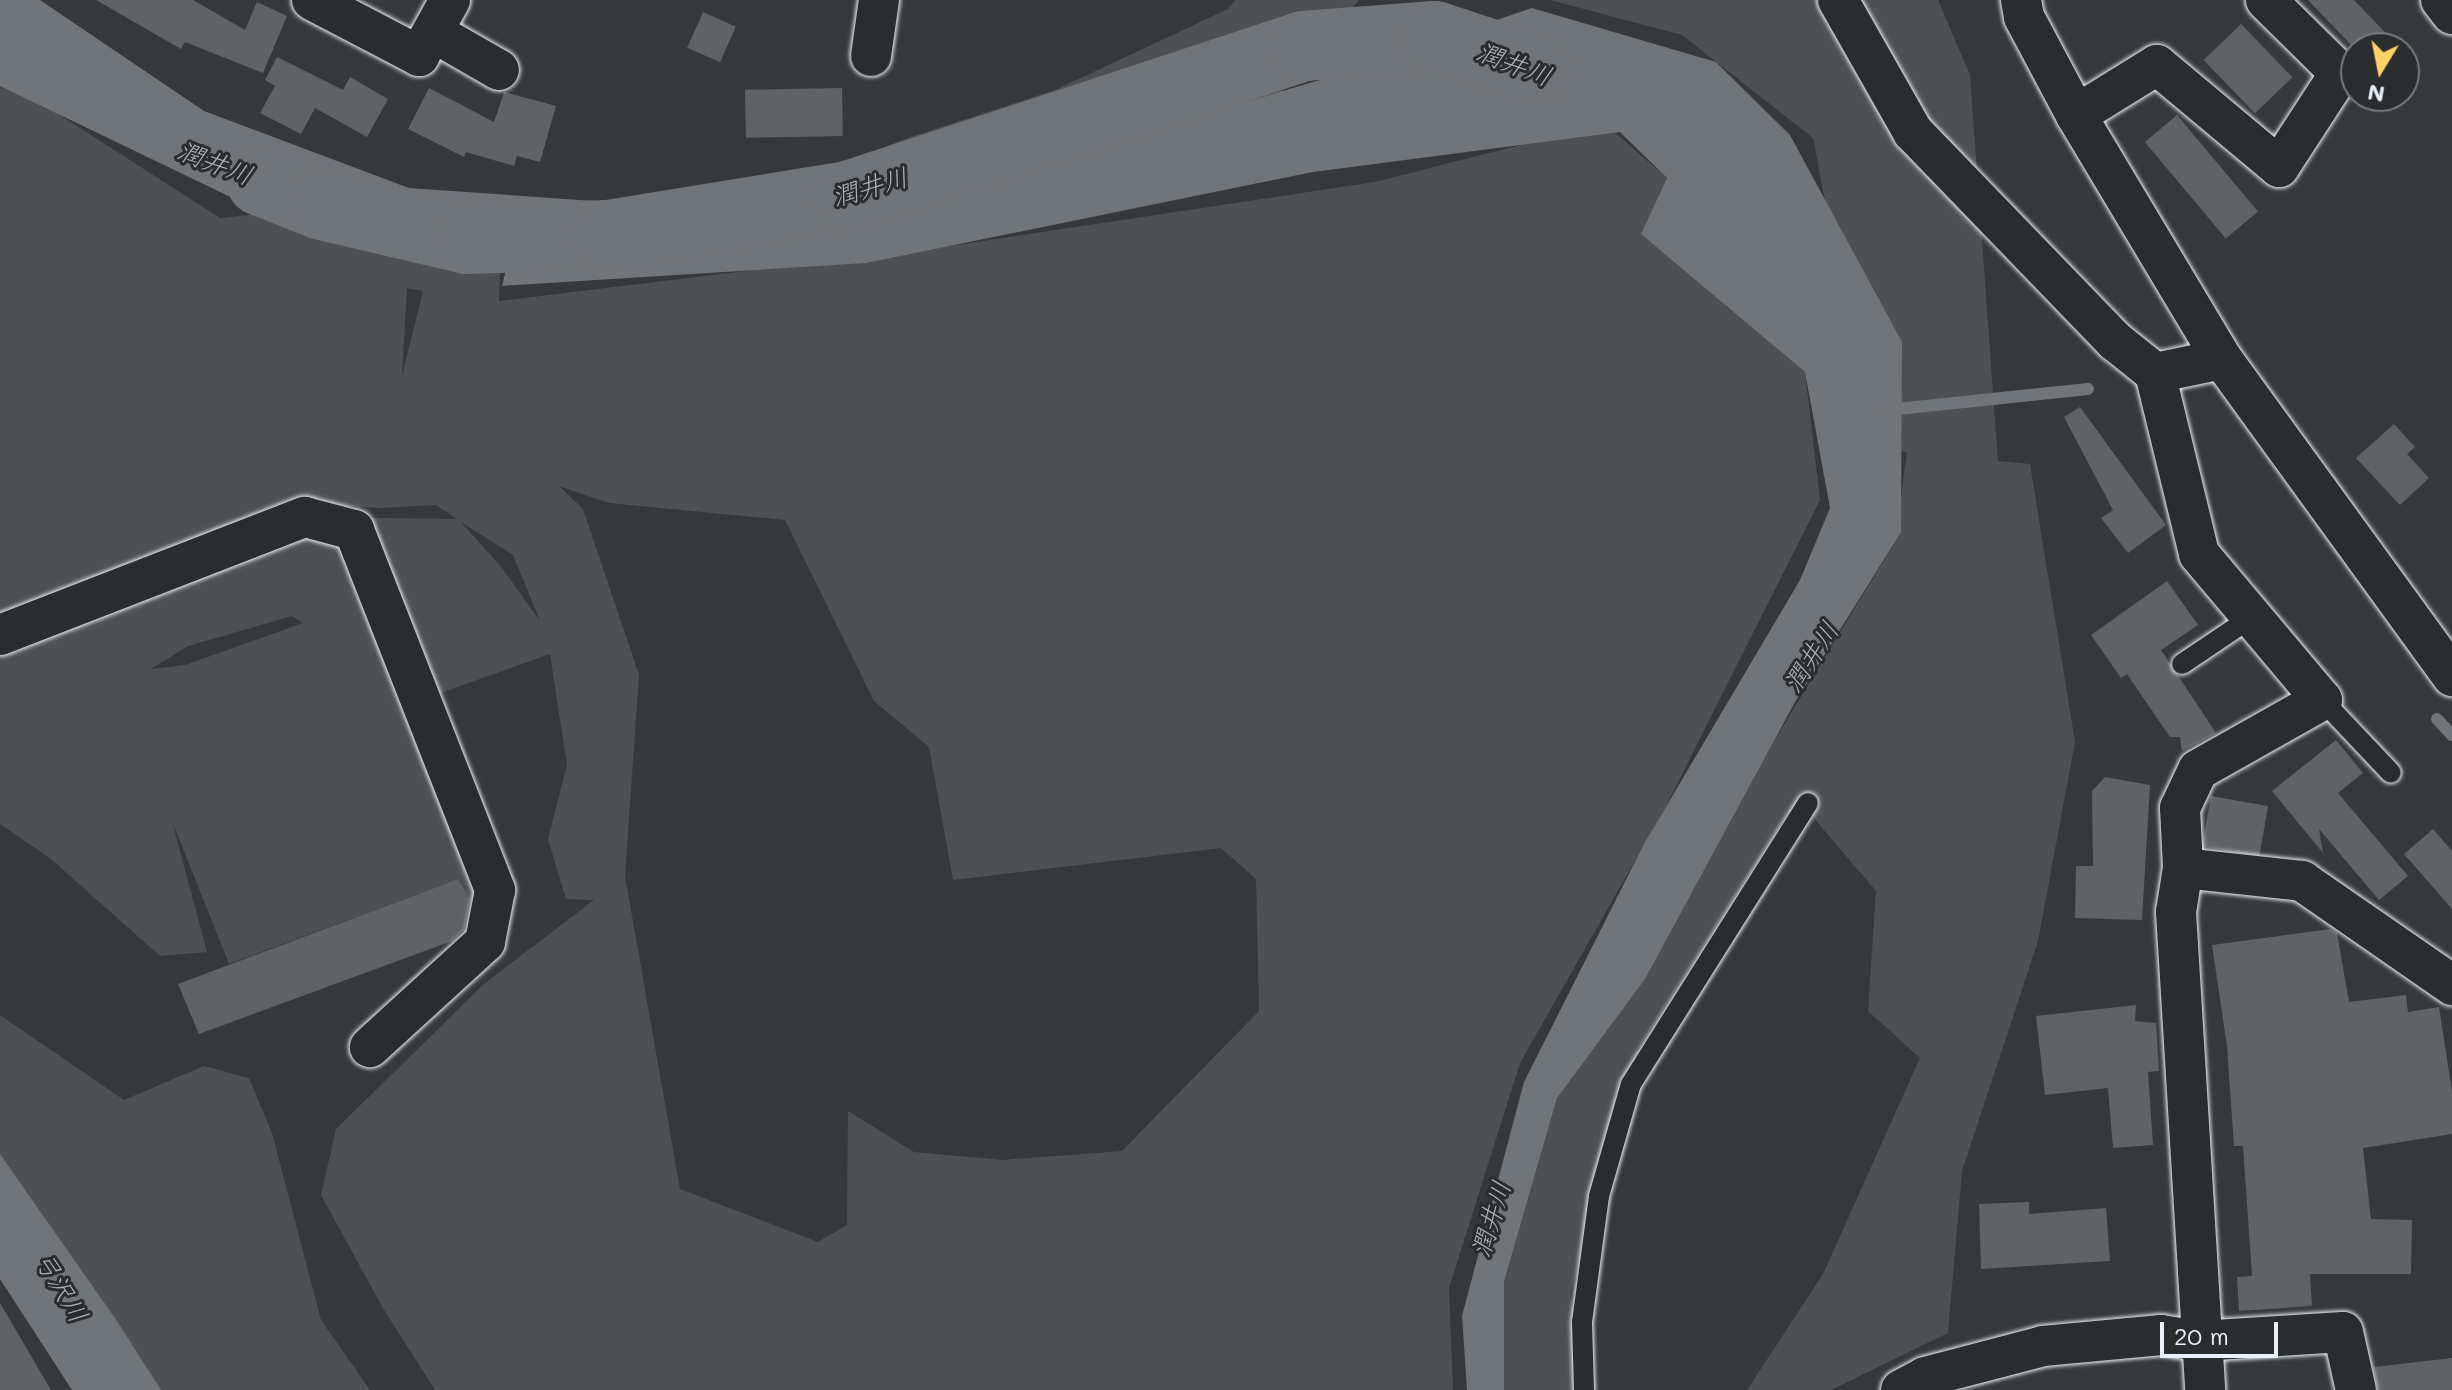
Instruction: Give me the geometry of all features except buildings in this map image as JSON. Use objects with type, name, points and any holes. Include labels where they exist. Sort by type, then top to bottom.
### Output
[{"type":"street","points":[[312,0],[419,56],[441,16],[499,70]]},
{"type":"street","points":[[871,56],[879,0]]},
{"type":"street","points":[[1838,0],[1913,132],[2115,341],[2155,373],[2199,554],[2322,700],[2198,770],[2180,808],[2183,868],[2176,912],[2199,1341],[2205,1390]]},
{"type":"street","points":[[2021,0],[2024,17],[2076,115],[2222,359],[2452,676]]},
{"type":"street","points":[[2076,115],[2157,65],[2279,167],[2340,73],[2266,0]]},
{"type":"street","points":[[2441,0],[2452,14]]},
{"type":"street","points":[[2155,373],[2222,359]]},
{"type":"street","points":[[0,635],[305,517],[354,530],[495,890],[485,942],[370,1047]]},
{"type":"street","points":[[2183,868],[2302,881],[2452,985]]},
{"type":"street","points":[[1918,1386],[2043,1346],[2161,1335],[2199,1341],[2343,1332],[2356,1390]]},
{"type":"lane","points":[[2182,664],[2252,617]]},
{"type":"lane","points":[[2322,700],[2391,773]]},
{"type":"lane","points":[[1584,1390],[1582,1322],[1599,1196],[1631,1084],[1808,803]]},
{"type":"shaded area","points":[[1236,0],[1359,0],[1267,110],[890,236],[812,183],[899,141],[1055,90],[1228,9]]},
{"type":"shaded area","points":[[1550,0],[1938,0],[1970,75],[1998,461],[2030,464],[2075,742],[2038,941],[1962,1171],[1948,1333],[1831,1390],[1747,1390],[1823,1274],[1920,1058],[1868,1011],[1876,891],[1812,816],[1788,812],[1638,1049],[1570,1293],[1585,1390],[1504,1390],[1504,1282],[1557,1098],[1895,542],[1907,452],[1872,448],[1813,138],[1682,35]]},
{"type":"shaded area","points":[[0,87],[35,99],[220,218],[309,209],[501,238],[499,301],[943,247],[1374,182],[1605,124],[1667,178],[1642,234],[1805,372],[1820,500],[1665,808],[1520,1063],[1449,1288],[1453,1390],[435,1390],[384,1310],[321,1195],[336,1129],[485,983],[594,900],[566,899],[548,839],[567,765],[550,654],[407,705],[476,796],[487,928],[458,879],[229,964],[172,821],[207,952],[160,956],[51,859],[0,824]],"holes":[[[407,288],[423,291],[402,376]],[[559,486],[609,503],[785,520],[874,701],[929,747],[953,880],[1221,848],[1256,879],[1259,1011],[1122,1151],[1003,1160],[914,1152],[848,1111],[847,1225],[818,1242],[680,1189],[625,876],[639,675],[583,509]],[[313,503],[381,508],[436,505],[457,519],[319,517]],[[461,522],[513,555],[540,621],[502,568]],[[292,616],[303,623],[185,665],[151,669],[188,646]]]},
{"type":"shaded area","points":[[0,1015],[124,1100],[204,1066],[249,1078],[272,1133],[321,1320],[370,1390],[157,1390],[0,1174]]},
{"type":"water","points":[[0,0],[40,0],[204,111],[409,188],[849,219],[1337,75],[1532,8],[1716,62],[1790,135],[1902,342],[1901,532],[1795,702],[1645,979],[1557,1098],[1504,1282],[1504,1390],[1467,1390],[1462,1316],[1524,1082],[1644,844],[1800,580],[1830,508],[1805,372],[1641,234],[1667,178],[1620,132],[1313,172],[866,263],[502,286],[513,242],[668,224],[245,204],[0,86]]},
{"type":"water","name":"弓沢川","points":[[0,1154],[117,1321],[161,1390],[72,1390],[0,1279]]},
{"type":"waterway","name":"潤井川","points":[[261,181],[322,205],[467,239],[608,235],[848,196],[1304,46],[1435,36],[1535,69]]},
{"type":"waterway","points":[[1888,410],[2088,389]]},
{"type":"waterway","points":[[2437,719],[2452,735]]}]
